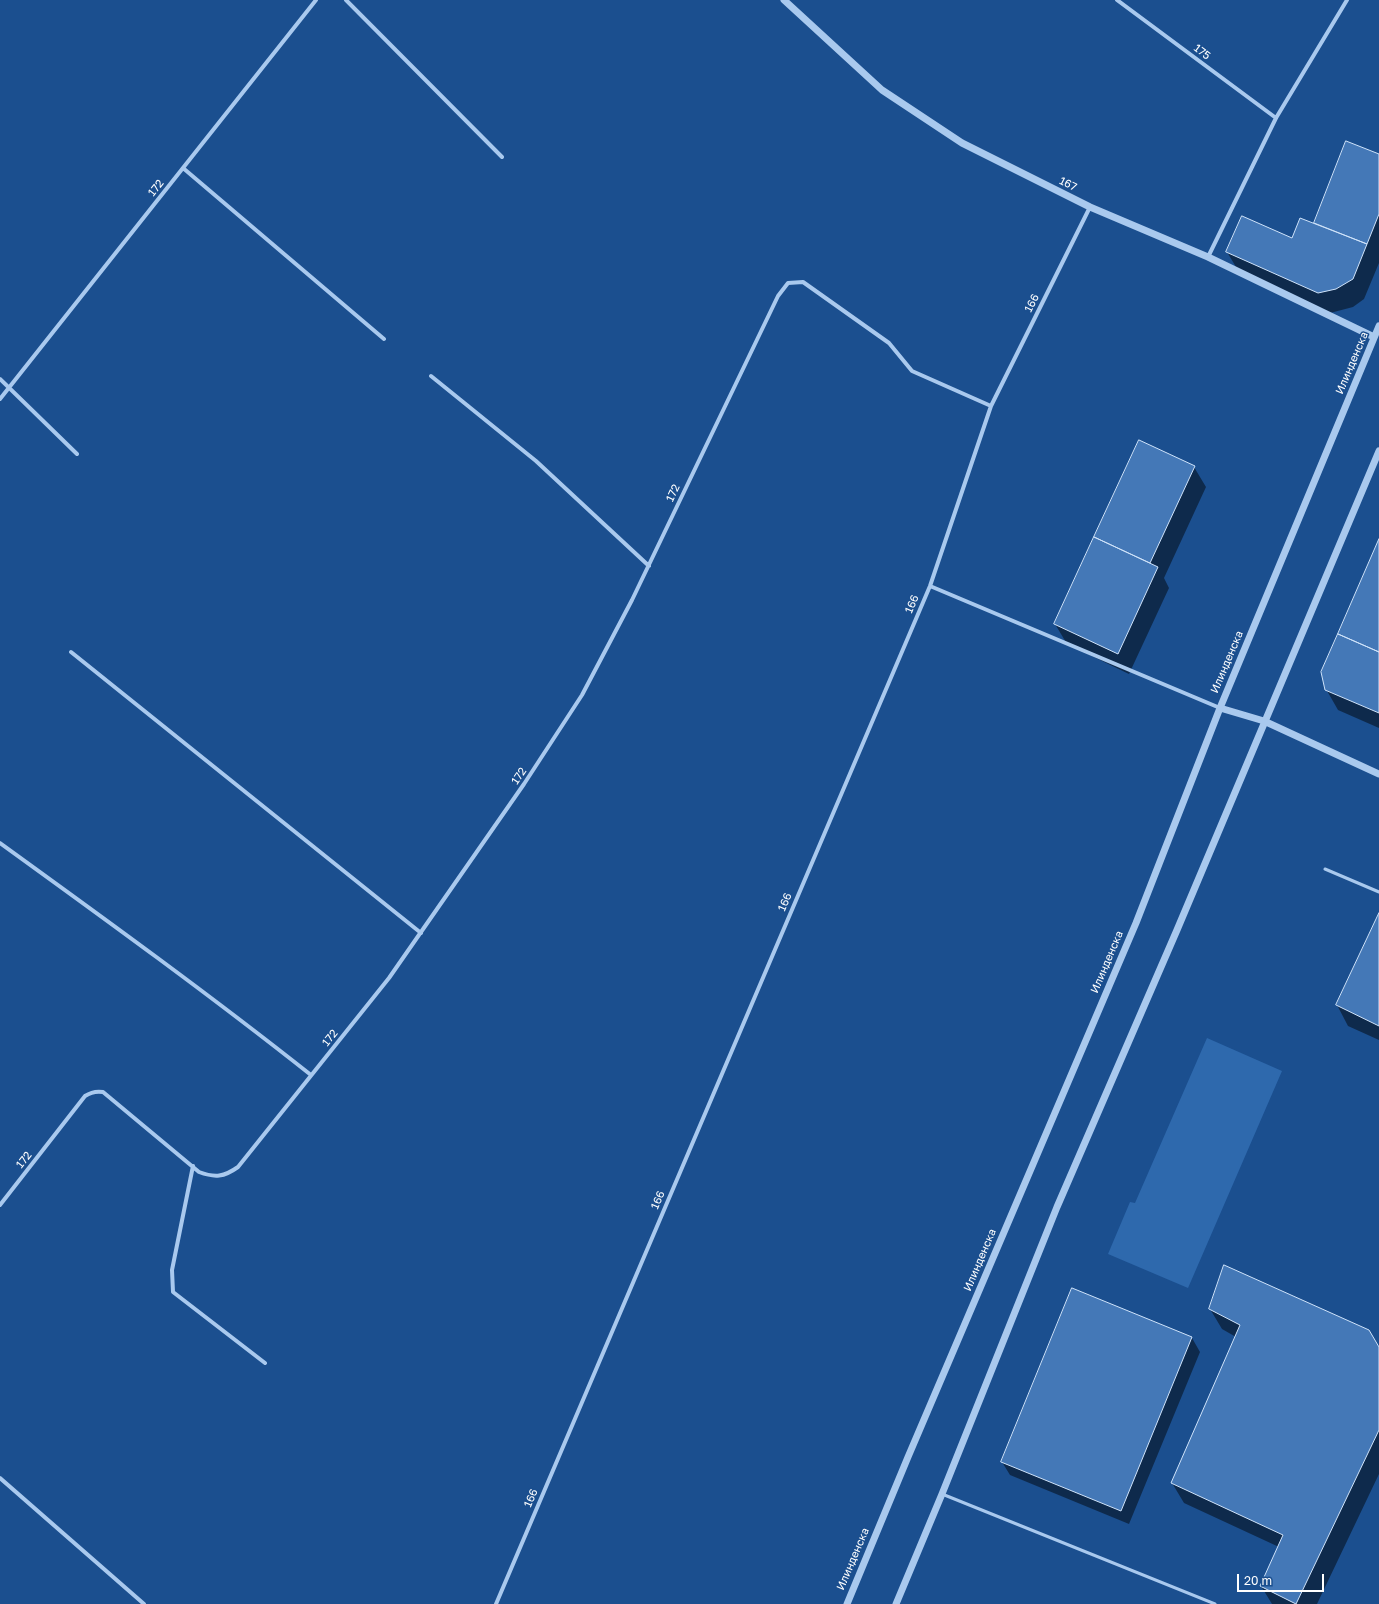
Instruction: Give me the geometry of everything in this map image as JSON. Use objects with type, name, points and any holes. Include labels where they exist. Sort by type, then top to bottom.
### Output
[{"type":"street","name":"172","points":[[0,399],[316,0]]},
{"type":"street","points":[[346,0],[502,157]]},
{"type":"street","name":"167","points":[[784,0],[882,90],[962,143],[1090,207],[1208,257],[1374,337]]},
{"type":"street","name":"175","points":[[1117,0],[1276,118]]},
{"type":"street","points":[[1208,257],[1276,118],[1347,0]]},
{"type":"street","points":[[183,168],[384,339]]},
{"type":"street","name":"166","points":[[496,1604],[930,586],[991,406],[1090,207]]},
{"type":"street","name":"172","points":[[0,1204],[85,1096],[93,1092],[104,1092],[199,1172],[218,1176],[228,1174],[238,1167],[389,978],[524,784],[582,694],[649,566],[778,296],[788,284],[803,282],[809,286],[889,343],[912,371],[991,406]]},
{"type":"street","name":"Илинденска","points":[[847,1604],[908,1456],[1136,923],[1220,708],[1379,326]]},
{"type":"street","points":[[431,376],[536,461],[649,566]]},
{"type":"street","points":[[0,379],[77,454]]},
{"type":"street","points":[[896,1604],[942,1494],[1057,1207],[1177,930],[1379,451]]},
{"type":"street","points":[[930,586],[1220,708],[1264,721],[1379,774]]},
{"type":"street","points":[[71,652],[421,933]]},
{"type":"street","points":[[0,843],[113,924],[230,1011],[311,1075]]},
{"type":"street","points":[[192,1166],[172,1270],[173,1292],[265,1363]]},
{"type":"street","points":[[0,1478],[144,1604]]},
{"type":"lane","points":[[1325,869],[1379,892]]},
{"type":"lane","points":[[942,1494],[1215,1604]]},
{"type":"shaded area","points":[[1207,1038],[1282,1071],[1188,1288],[1108,1254],[1130,1202],[1135,1203]]},
{"type":"building","points":[[1346,141],[1379,154],[1379,214],[1367,244],[1314,223]]},
{"type":"building","points":[[1242,216],[1292,238],[1300,218],[1367,244],[1353,279],[1336,289],[1318,293],[1226,252]]},
{"type":"building","points":[[1139,440],[1195,466],[1150,563],[1094,537]]},
{"type":"building","points":[[1094,537],[1158,567],[1118,654],[1054,624]]},
{"type":"building","points":[[1379,539],[1379,652],[1338,634]]},
{"type":"building","points":[[1338,634],[1379,652],[1379,713],[1325,690],[1321,672]]},
{"type":"building","points":[[1379,913],[1379,1026],[1336,1005]]},
{"type":"building","points":[[1224,1265],[1369,1330],[1379,1347],[1379,1430],[1296,1604],[1260,1586],[1283,1535],[1171,1483],[1240,1325],[1209,1309]]},
{"type":"building","points":[[1072,1288],[1192,1337],[1121,1511],[1001,1462]]}]
